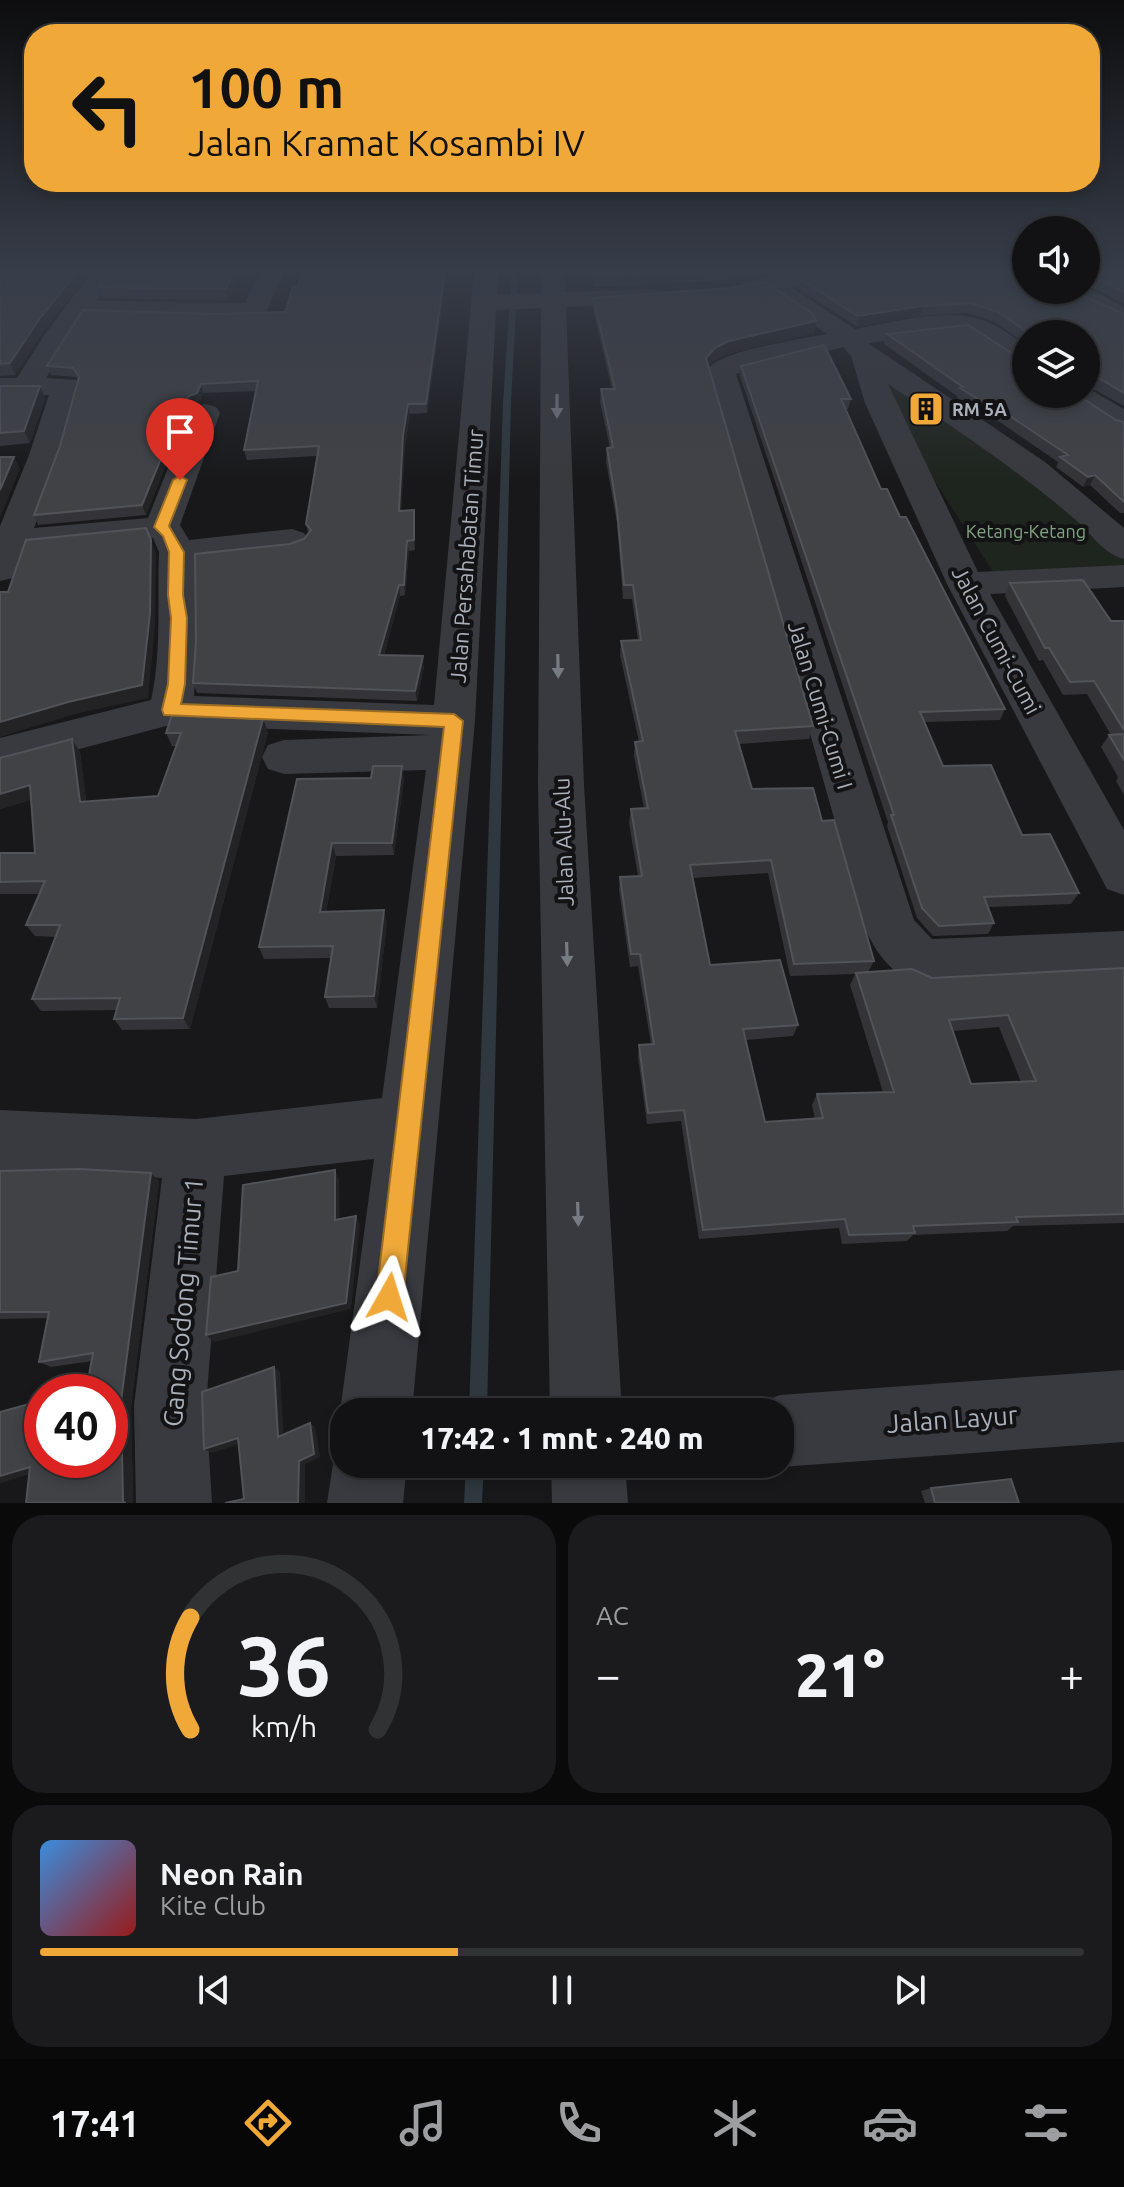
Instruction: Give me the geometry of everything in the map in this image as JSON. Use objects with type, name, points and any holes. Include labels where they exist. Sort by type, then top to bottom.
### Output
[{"type":"street","points":[[13,387],[49,342]]},
{"type":"street","name":"Jalan Persahabatan Timur","points":[[378,1398],[452,737],[485,342]]},
{"type":"street","name":"Jalan Alu-Alu","points":[[553,342],[557,376],[557,625],[561,785],[585,1398]]},
{"type":"street","points":[[850,342],[1061,490],[1096,518],[1124,548]]},
{"type":"street","points":[[857,347],[874,342]]},
{"type":"street","name":"Jalan Cumi-Cumi","points":[[857,347],[880,403],[966,584],[1124,875]]},
{"type":"street","name":"Jalan Cumi-Cumi I","points":[[857,347],[721,370],[892,931],[907,951],[925,963],[1124,954]]},
{"type":"street","points":[[13,387],[66,386],[45,455],[5,556],[169,539],[292,540]]},
{"type":"street","points":[[1100,406],[1124,422]]},
{"type":"street","points":[[170,710],[177,684],[179,618],[169,539],[201,423]]},
{"type":"street","points":[[13,457],[45,455]]},
{"type":"street","points":[[966,584],[1124,576]]},
{"type":"street","points":[[0,754],[170,710],[452,737]]},
{"type":"street","points":[[284,757],[452,737]]},
{"type":"street","points":[[0,1140],[196,1149],[409,1125]]},
{"type":"street","name":"Gang Sodong Timur 1","points":[[174,1503],[170,1406],[196,1149]]},
{"type":"street","name":"Jalan Layur","points":[[794,1430],[1124,1406]]},
{"type":"street","points":[[365,1503],[368,1478]]},
{"type":"street","points":[[589,1478],[590,1503]]},
{"type":"green space","name":"Ketang-Ketang","points":[[875,366],[1055,492],[1124,559],[1124,574],[999,581],[922,461]]},
{"type":"building","points":[[0,342],[24,342],[10,363],[0,364]]},
{"type":"building","points":[[62,342],[435,342],[426,404],[408,404],[399,511],[414,510],[414,540],[407,541],[404,585],[399,585],[379,655],[423,656],[415,691],[193,683],[195,554],[290,544],[304,539],[311,530],[306,524],[319,446],[244,450],[258,381],[201,384],[197,393],[184,402],[142,505],[34,515],[60,446],[79,377],[73,368],[47,366]]},
{"type":"building","points":[[604,342],[727,342],[715,348],[706,358],[813,726],[735,731],[752,789],[813,788],[822,821],[834,820],[874,961],[794,964],[771,860],[690,865],[710,965],[780,960],[798,1025],[743,1029],[765,1122],[823,1118],[817,1094],[894,1092],[856,973],[912,969],[932,978],[1124,968],[1124,1214],[1016,1217],[1018,1222],[913,1226],[915,1233],[849,1235],[845,1219],[703,1230],[684,1110],[648,1113],[639,1045],[654,1044],[640,954],[631,954],[620,877],[642,876],[631,809],[648,808],[635,742],[643,741],[621,641],[641,640],[633,585],[624,585],[607,448],[613,447],[601,389],[615,389]],"holes":[[[1008,1015],[1036,1081],[971,1084],[949,1020]]]},
{"type":"building","points":[[899,342],[995,342],[1012,353],[1012,408],[1098,408],[1124,422],[1124,502],[1095,475],[1088,477],[1060,457],[1068,455],[998,408],[994,409],[960,388],[963,387]]},
{"type":"building","points":[[1100,342],[1124,342],[1124,393],[1100,379]]},
{"type":"building","points":[[824,345],[851,399],[841,399],[881,489],[887,489],[900,517],[906,517],[1005,709],[920,712],[943,766],[991,765],[1022,835],[1050,834],[1079,893],[984,897],[994,923],[939,926],[922,908],[891,815],[894,815],[741,366]]},
{"type":"building","points":[[0,386],[40,386],[24,431],[0,433]]},
{"type":"building","points":[[0,457],[14,457],[0,490]]},
{"type":"building","points":[[146,528],[151,540],[150,613],[142,685],[0,722],[0,592],[8,592],[26,540]]},
{"type":"building","points":[[1083,580],[1111,621],[1124,621],[1124,730],[1094,681],[1070,682],[1049,648],[1045,648],[1010,583]]},
{"type":"building","points":[[172,715],[263,719],[183,1018],[114,1019],[120,998],[32,999],[60,925],[26,925],[45,881],[0,882],[0,853],[35,853],[30,785],[0,794],[0,758],[72,739],[80,802],[158,796],[181,733],[166,733]]},
{"type":"building","points":[[1124,734],[1124,760],[1109,735]]},
{"type":"building","points":[[373,766],[402,766],[392,843],[332,843],[320,912],[384,910],[374,996],[325,997],[333,946],[259,947],[297,779],[371,778]]},
{"type":"building","points":[[79,1169],[151,1173],[125,1374],[89,1374],[93,1353],[39,1362],[49,1312],[0,1312],[0,1171]]},
{"type":"building","points":[[335,1170],[335,1220],[356,1216],[346,1303],[206,1335],[211,1277],[238,1271],[243,1185]]},
{"type":"building","points":[[274,1367],[278,1437],[310,1423],[314,1454],[299,1461],[298,1503],[225,1503],[244,1499],[238,1438],[204,1449],[202,1392]]},
{"type":"building","points":[[24,1405],[24,1469],[0,1476],[0,1412]]},
{"type":"building","points":[[29,1478],[123,1478],[125,1503],[26,1503]]},
{"type":"building","points":[[1011,1479],[1019,1503],[935,1503],[931,1488]]},
{"type":"waterway","points":[[478,1398],[511,342]]},
{"type":"waterway","points":[[473,1503],[474,1478]]},
{"type":"place","name":"RM 5A","points":[[926,409]]},
{"type":"route","points":[[180,480],[162,527],[169,534],[177,552],[177,684],[170,710],[454,721],[389,1297]]}]
